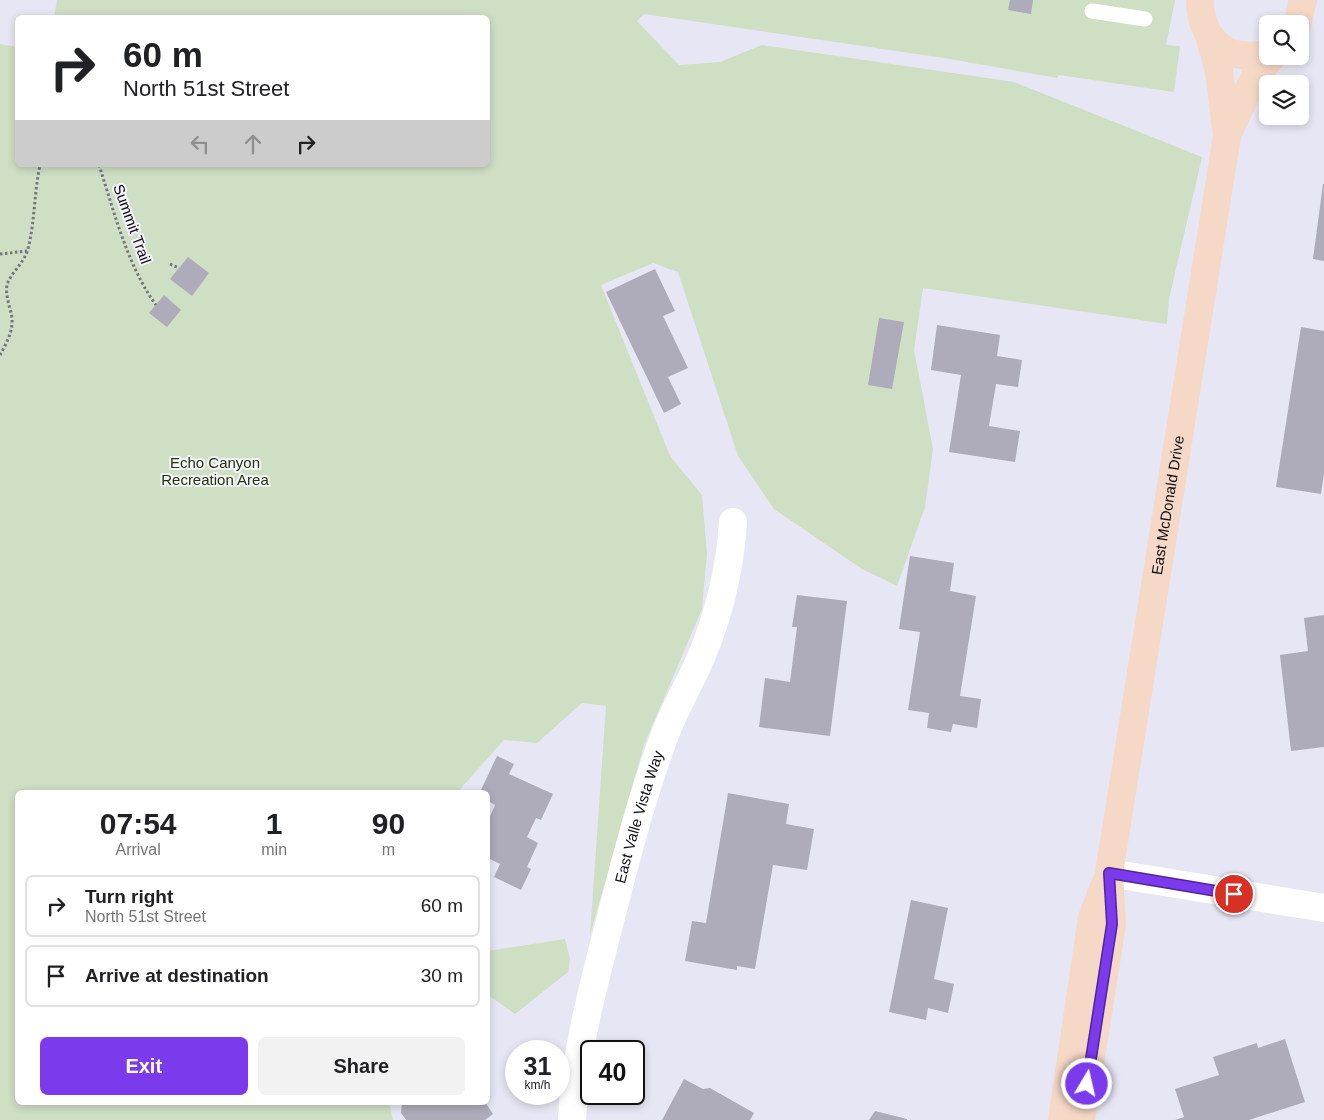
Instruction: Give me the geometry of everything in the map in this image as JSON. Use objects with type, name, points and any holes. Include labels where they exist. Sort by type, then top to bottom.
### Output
[{"type":"street","name":"East McDonald Drive","points":[[1200,0],[1204,25],[1210,38],[1219,71],[1227,136]]},
{"type":"street","points":[[1299,15],[1303,0]]},
{"type":"street","points":[[1210,38],[1226,52],[1242,56],[1259,54]]},
{"type":"street","name":"East McDonald Drive","points":[[1062,1120],[1081,1063],[1112,924],[1109,873],[1227,136],[1255,76],[1264,65]]},
{"type":"street","name":"East Valle Vista Way","points":[[572,1120],[573,1084],[585,1017],[620,884],[644,797],[666,731],[704,651],[723,595],[730,563],[733,522]]},
{"type":"street","points":[[1109,873],[1324,908]]},
{"type":"street","name":"East McDonald Drive","points":[[1081,1063],[1081,1120]]},
{"type":"lane","points":[[1092,11],[1145,19]]},
{"type":"path","points":[[0,355],[10,336],[12,321],[6,292],[8,282],[22,265],[28,250],[34,191],[40,167]]},
{"type":"path","name":"Summit Trail","points":[[100,167],[129,254],[145,290],[156,305]]},
{"type":"path","points":[[0,254],[28,250]]},
{"type":"path","points":[[170,264],[179,268]]},
{"type":"green space","name":"Echo Canyon Recreation Area","points":[[57,0],[1175,0],[1166,45],[1180,46],[1174,92],[1059,75],[1057,78],[944,58],[644,14],[637,21],[679,65],[720,62],[762,45],[1014,82],[1202,157],[1169,299],[1167,324],[923,288],[914,350],[933,449],[925,507],[897,586],[862,569],[774,509],[738,456],[678,272],[653,263],[601,285],[670,456],[702,495],[707,554],[702,609],[644,745],[590,935],[606,706],[582,703],[537,743],[504,740],[461,790],[15,790],[15,1105],[390,1105],[393,1120],[0,1120],[0,44],[15,47],[15,167],[490,167],[490,15],[54,15]]},
{"type":"green space","points":[[565,939],[570,959],[568,972],[515,1014],[490,996],[490,951]]},
{"type":"building","points":[[1010,0],[1033,0],[1031,14],[1008,10]]},
{"type":"building","points":[[1324,184],[1324,261],[1313,259]]},
{"type":"building","points":[[188,257],[209,273],[192,296],[170,279]]},
{"type":"building","points":[[655,269],[675,311],[663,316],[688,368],[668,377],[681,404],[664,413],[606,292]]},
{"type":"building","points":[[164,295],[181,310],[167,327],[149,313]]},
{"type":"building","points":[[879,318],[904,322],[892,389],[868,385]]},
{"type":"building","points":[[937,325],[1000,335],[997,356],[1022,360],[1018,387],[996,384],[989,426],[1020,431],[1015,462],[949,452],[961,375],[931,370]]},
{"type":"building","points":[[1301,327],[1324,331],[1324,474],[1321,494],[1276,487]]},
{"type":"building","points":[[910,556],[954,563],[950,591],[976,596],[960,696],[981,699],[977,728],[953,724],[951,732],[927,728],[929,713],[908,710],[920,632],[899,629]]},
{"type":"building","points":[[797,595],[847,601],[830,736],[759,727],[765,678],[790,682],[797,627],[792,627]]},
{"type":"building","points":[[1324,615],[1324,747],[1291,751],[1280,655],[1308,651],[1304,618]]},
{"type":"building","points":[[497,756],[514,764],[509,774],[553,794],[541,820],[536,818],[527,837],[538,843],[527,867],[531,869],[521,890],[494,877],[500,864],[490,859],[490,816],[495,805],[490,802],[490,790],[481,790]]},
{"type":"building","points":[[728,793],[789,804],[786,824],[814,829],[807,870],[773,865],[755,969],[737,966],[737,970],[685,961],[692,921],[706,923]]},
{"type":"building","points":[[911,900],[948,908],[934,979],[954,984],[948,1013],[928,1008],[926,1020],[889,1012]]},
{"type":"building","points":[[1285,1039],[1305,1102],[1249,1120],[1175,1120],[1184,1117],[1175,1089],[1219,1075],[1213,1057],[1257,1043],[1258,1048]]},
{"type":"building","points":[[684,1079],[703,1089],[710,1088],[754,1113],[750,1120],[662,1120]]},
{"type":"building","points":[[402,1105],[487,1105],[493,1114],[485,1120],[406,1120],[401,1113]]},
{"type":"building","points":[[875,1111],[907,1119],[907,1120],[869,1120]]},
{"type":"route","points":[[1087,1084],[1112,924],[1109,873],[1234,894]]}]
